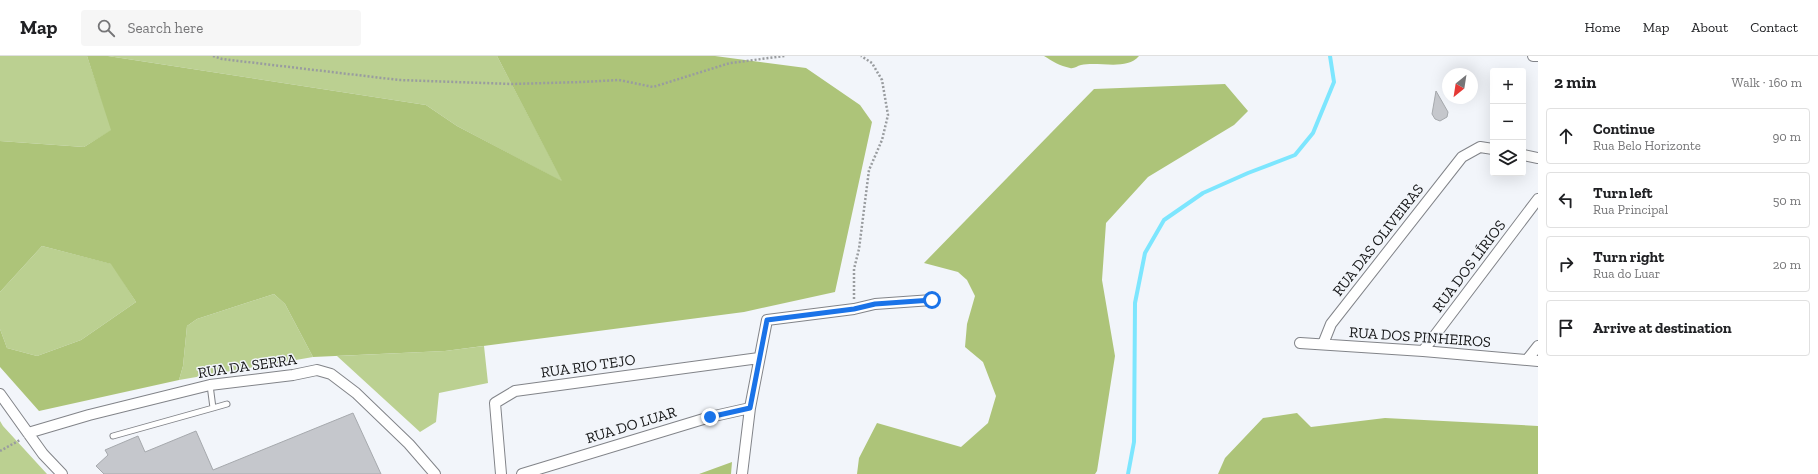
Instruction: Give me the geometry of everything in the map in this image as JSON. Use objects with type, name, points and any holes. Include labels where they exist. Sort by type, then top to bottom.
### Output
[{"type":"street","points":[[1533,56],[1538,56]]},
{"type":"street","name":"RUA DAS OLIVEIRAS","points":[[1323,344],[1331,324],[1462,157],[1480,147],[1490,149]]},
{"type":"street","points":[[1526,156],[1538,158]]},
{"type":"street","name":"RUA DOS LÍRIOS","points":[[1423,350],[1538,199]]},
{"type":"street","points":[[742,474],[750,408],[767,320],[854,309],[875,304],[932,300]]},
{"type":"street","name":"RUA DOS PINHEIROS","points":[[1300,343],[1423,350],[1538,361]]},
{"type":"street","points":[[1527,360],[1538,346]]},
{"type":"street","name":"RUA RIO TEJO","points":[[501,474],[495,403],[515,390],[759,358]]},
{"type":"street","name":"RUA DA SERRA","points":[[28,433],[96,413],[210,385],[293,375],[317,370],[331,374],[356,393],[409,444],[435,474]]},
{"type":"street","points":[[0,394],[43,454],[62,474]]},
{"type":"street","name":"RUA DO LUAR","points":[[522,474],[710,417],[750,408]]},
{"type":"lane","points":[[210,385],[213,408]]},
{"type":"lane","points":[[113,436],[227,404]]},
{"type":"path","points":[[213,56],[258,64],[399,80],[512,84],[619,80],[653,87],[730,63],[785,56]]},
{"type":"path","points":[[854,309],[854,269],[859,249],[869,170],[882,140],[888,115],[882,80],[872,63],[861,56]]},
{"type":"path","points":[[0,451],[14,444],[28,433]]},
{"type":"green space","points":[[0,56],[87,56],[112,130],[84,147],[0,141]]},
{"type":"green space","points":[[87,56],[108,56],[426,105],[457,126],[562,181],[497,56],[715,56],[806,68],[860,105],[872,122],[835,292],[744,312],[445,351],[313,357],[285,304],[274,294],[197,319],[187,326],[183,366],[179,380],[39,411],[0,367],[0,329],[7,348],[37,356],[81,340],[136,302],[111,264],[42,246],[0,292],[0,141],[84,147],[111,130]]},
{"type":"green space","points":[[108,56],[497,56],[563,182],[457,126],[426,105]]},
{"type":"green space","points":[[1044,56],[1139,56],[1134,61],[1127,63],[1112,65],[1088,64],[1071,68],[1059,65]]},
{"type":"green space","points":[[1225,84],[1248,111],[1234,125],[1148,177],[1106,223],[1102,280],[1115,356],[1097,471],[1095,474],[857,474],[859,458],[877,423],[961,447],[988,423],[996,396],[983,362],[965,347],[967,324],[975,296],[967,280],[958,272],[924,263],[1094,89]]},
{"type":"green space","points":[[42,246],[112,264],[136,302],[81,340],[37,356],[7,348],[0,329],[0,292]]},
{"type":"green space","points":[[274,294],[285,304],[313,357],[179,380],[183,366],[187,326],[197,319]]},
{"type":"green space","points":[[484,346],[488,383],[439,393],[436,422],[420,432],[337,356],[445,351]]},
{"type":"green space","points":[[1297,413],[1311,427],[1385,418],[1538,426],[1538,474],[1218,474],[1225,458],[1263,418]]},
{"type":"green space","points":[[0,421],[3,426],[47,474],[0,474]]},
{"type":"green space","points":[[732,462],[731,474],[699,474]]},
{"type":"building","points":[[1436,91],[1442,104],[1448,112],[1447,117],[1440,121],[1435,119],[1432,114]]},
{"type":"building","points":[[353,413],[381,474],[104,474],[96,466],[108,455],[105,450],[138,436],[145,452],[196,431],[213,470]]},
{"type":"waterway","points":[[1128,474],[1134,442],[1135,303],[1145,253],[1164,220],[1203,193],[1248,173],[1295,155],[1313,133],[1334,82],[1330,56]]},
{"type":"route","points":[[710,417],[750,408],[767,320],[854,309],[875,304],[932,300]]}]
